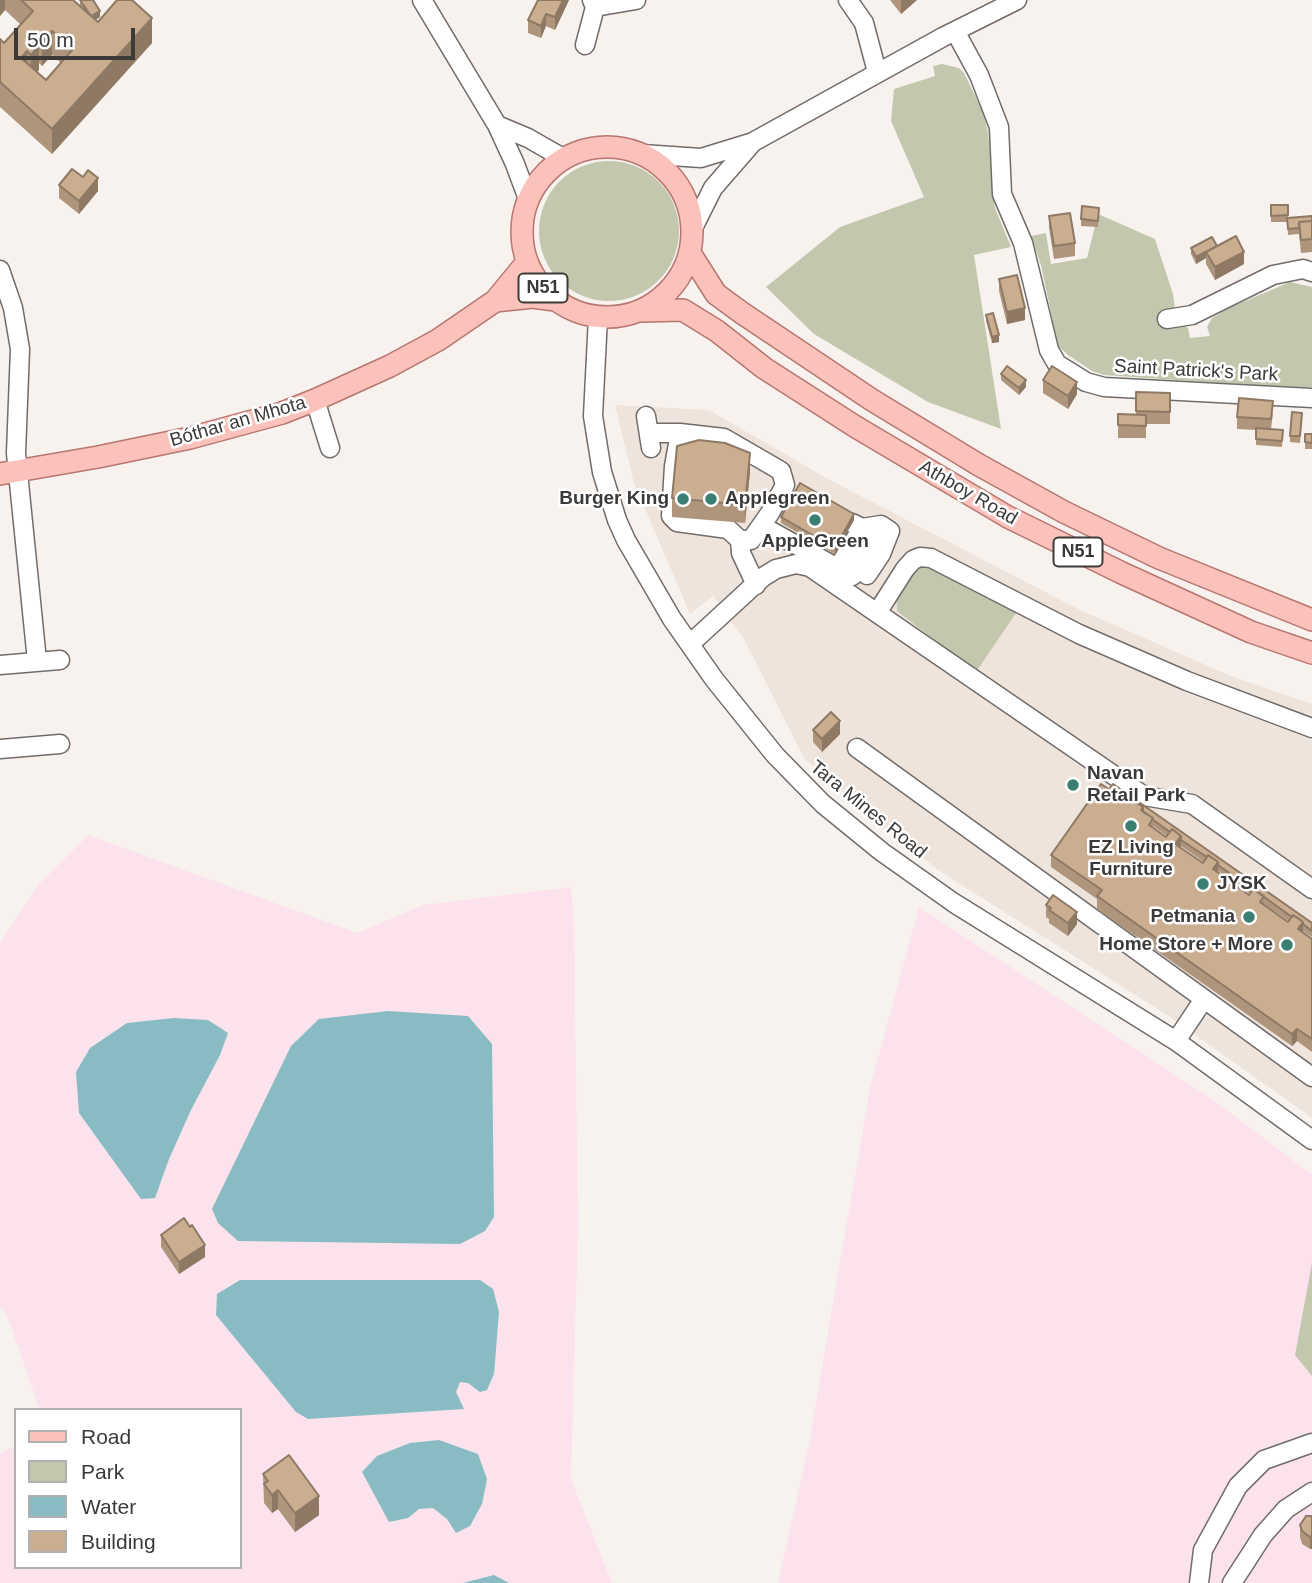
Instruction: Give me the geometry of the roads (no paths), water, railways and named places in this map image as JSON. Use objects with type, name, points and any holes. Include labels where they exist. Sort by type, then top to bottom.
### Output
[{"type":"main road","name":"N51","points":[[608,146],[627,149],[642,154],[673,174],[684,191],[693,228],[691,253],[680,277],[662,298],[642,311],[623,316],[598,317],[574,311],[555,300],[539,284],[527,262],[522,244],[522,221],[528,199],[545,173],[563,158],[587,149],[608,146]]},
{"type":"main road","name":"Athboy Road","points":[[691,253],[716,294],[872,400],[979,466],[1158,558],[1312,620]]},
{"type":"main road","name":"Bóthar an Mhota","points":[[8,473],[190,438],[247,423],[314,400],[390,366],[438,340],[495,301],[527,262]]},
{"type":"main road","name":"Bóthar an Mhota","points":[[495,301],[533,298],[555,300]]},
{"type":"main road","name":"Athboy Road","points":[[642,311],[683,310],[717,331],[764,368],[856,427],[1008,517],[1251,632],[1312,653]]},
{"type":"street","points":[[422,0],[496,125],[528,199]]},
{"type":"street","points":[[585,45],[594,4],[636,0]]},
{"type":"street","points":[[848,0],[864,23],[877,72]]},
{"type":"street","points":[[642,154],[701,158],[753,142],[877,72],[1017,0]]},
{"type":"street","name":"Saint Patrick's Park","points":[[961,28],[996,117],[1001,146],[1002,194],[1023,243],[1049,350],[1058,364],[1086,382],[1104,387],[1312,398]]},
{"type":"street","points":[[496,125],[528,138],[563,158]]},
{"type":"street","points":[[693,228],[713,188],[753,142]]},
{"type":"street","points":[[1167,319],[1192,315],[1273,275],[1303,269],[1312,272]]},
{"type":"street","points":[[0,271],[13,308],[20,349],[16,441],[8,473],[37,661]]},
{"type":"street","name":"Tara Mines Road","points":[[598,317],[593,416],[602,472],[626,540],[672,619],[736,708],[782,764],[853,830],[954,903],[1176,1041],[1312,1140]]},
{"type":"street","points":[[314,400],[330,448]]},
{"type":"street","points":[[648,432],[680,433],[724,438],[781,471],[780,503],[751,540],[740,540],[728,529],[677,522],[671,516],[674,467],[680,433]]},
{"type":"street","points":[[780,503],[847,558]]},
{"type":"street","points":[[836,523],[847,558],[877,613],[1144,796],[1192,804],[1312,889]]},
{"type":"street","points":[[740,540],[741,553],[756,585]]},
{"type":"street","points":[[877,613],[913,560],[920,557],[931,558],[1079,634],[1187,681],[1312,728]]},
{"type":"street","points":[[690,644],[776,569],[796,564],[810,568],[847,558]]},
{"type":"street","points":[[0,665],[60,660]]},
{"type":"street","points":[[0,749],[60,744]]},
{"type":"street","points":[[857,748],[1312,1077]]},
{"type":"street","points":[[1176,1041],[1204,999]]},
{"type":"street","points":[[1199,1583],[1203,1550],[1238,1486],[1264,1460],[1312,1443]]},
{"type":"street","points":[[1232,1583],[1263,1535],[1286,1510],[1312,1492]]},
{"type":"water","points":[[388,1011],[468,1016],[492,1044],[494,1217],[485,1231],[460,1244],[238,1241],[218,1223],[212,1209],[291,1046],[319,1019]]},
{"type":"water","points":[[174,1018],[208,1020],[228,1033],[169,1159],[155,1198],[141,1199],[79,1113],[76,1072],[90,1048],[127,1023]]},
{"type":"water","points":[[240,1280],[480,1280],[493,1289],[499,1312],[494,1374],[487,1390],[480,1392],[468,1383],[460,1382],[456,1392],[464,1409],[308,1419],[296,1412],[216,1315],[217,1294]]},
{"type":"water","points":[[439,1440],[478,1454],[487,1479],[482,1504],[470,1526],[456,1533],[447,1519],[433,1508],[419,1509],[408,1518],[389,1522],[362,1472],[377,1456],[410,1443]]},
{"type":"water","points":[[494,1575],[509,1583],[463,1583]]},
{"type":"place","name":"Burger King","points":[[683,499]]},
{"type":"place","name":"Applegreen","points":[[711,499]]},
{"type":"place","name":"AppleGreen","points":[[815,520]]},
{"type":"place","name":"Navan Retail Park","points":[[1073,785]]},
{"type":"place","name":"EZ Living Furniture","points":[[1131,826]]},
{"type":"place","name":"JYSK","points":[[1203,884]]},
{"type":"place","name":"Petmania","points":[[1249,917]]},
{"type":"place","name":"Home Store + More","points":[[1287,945]]}]
